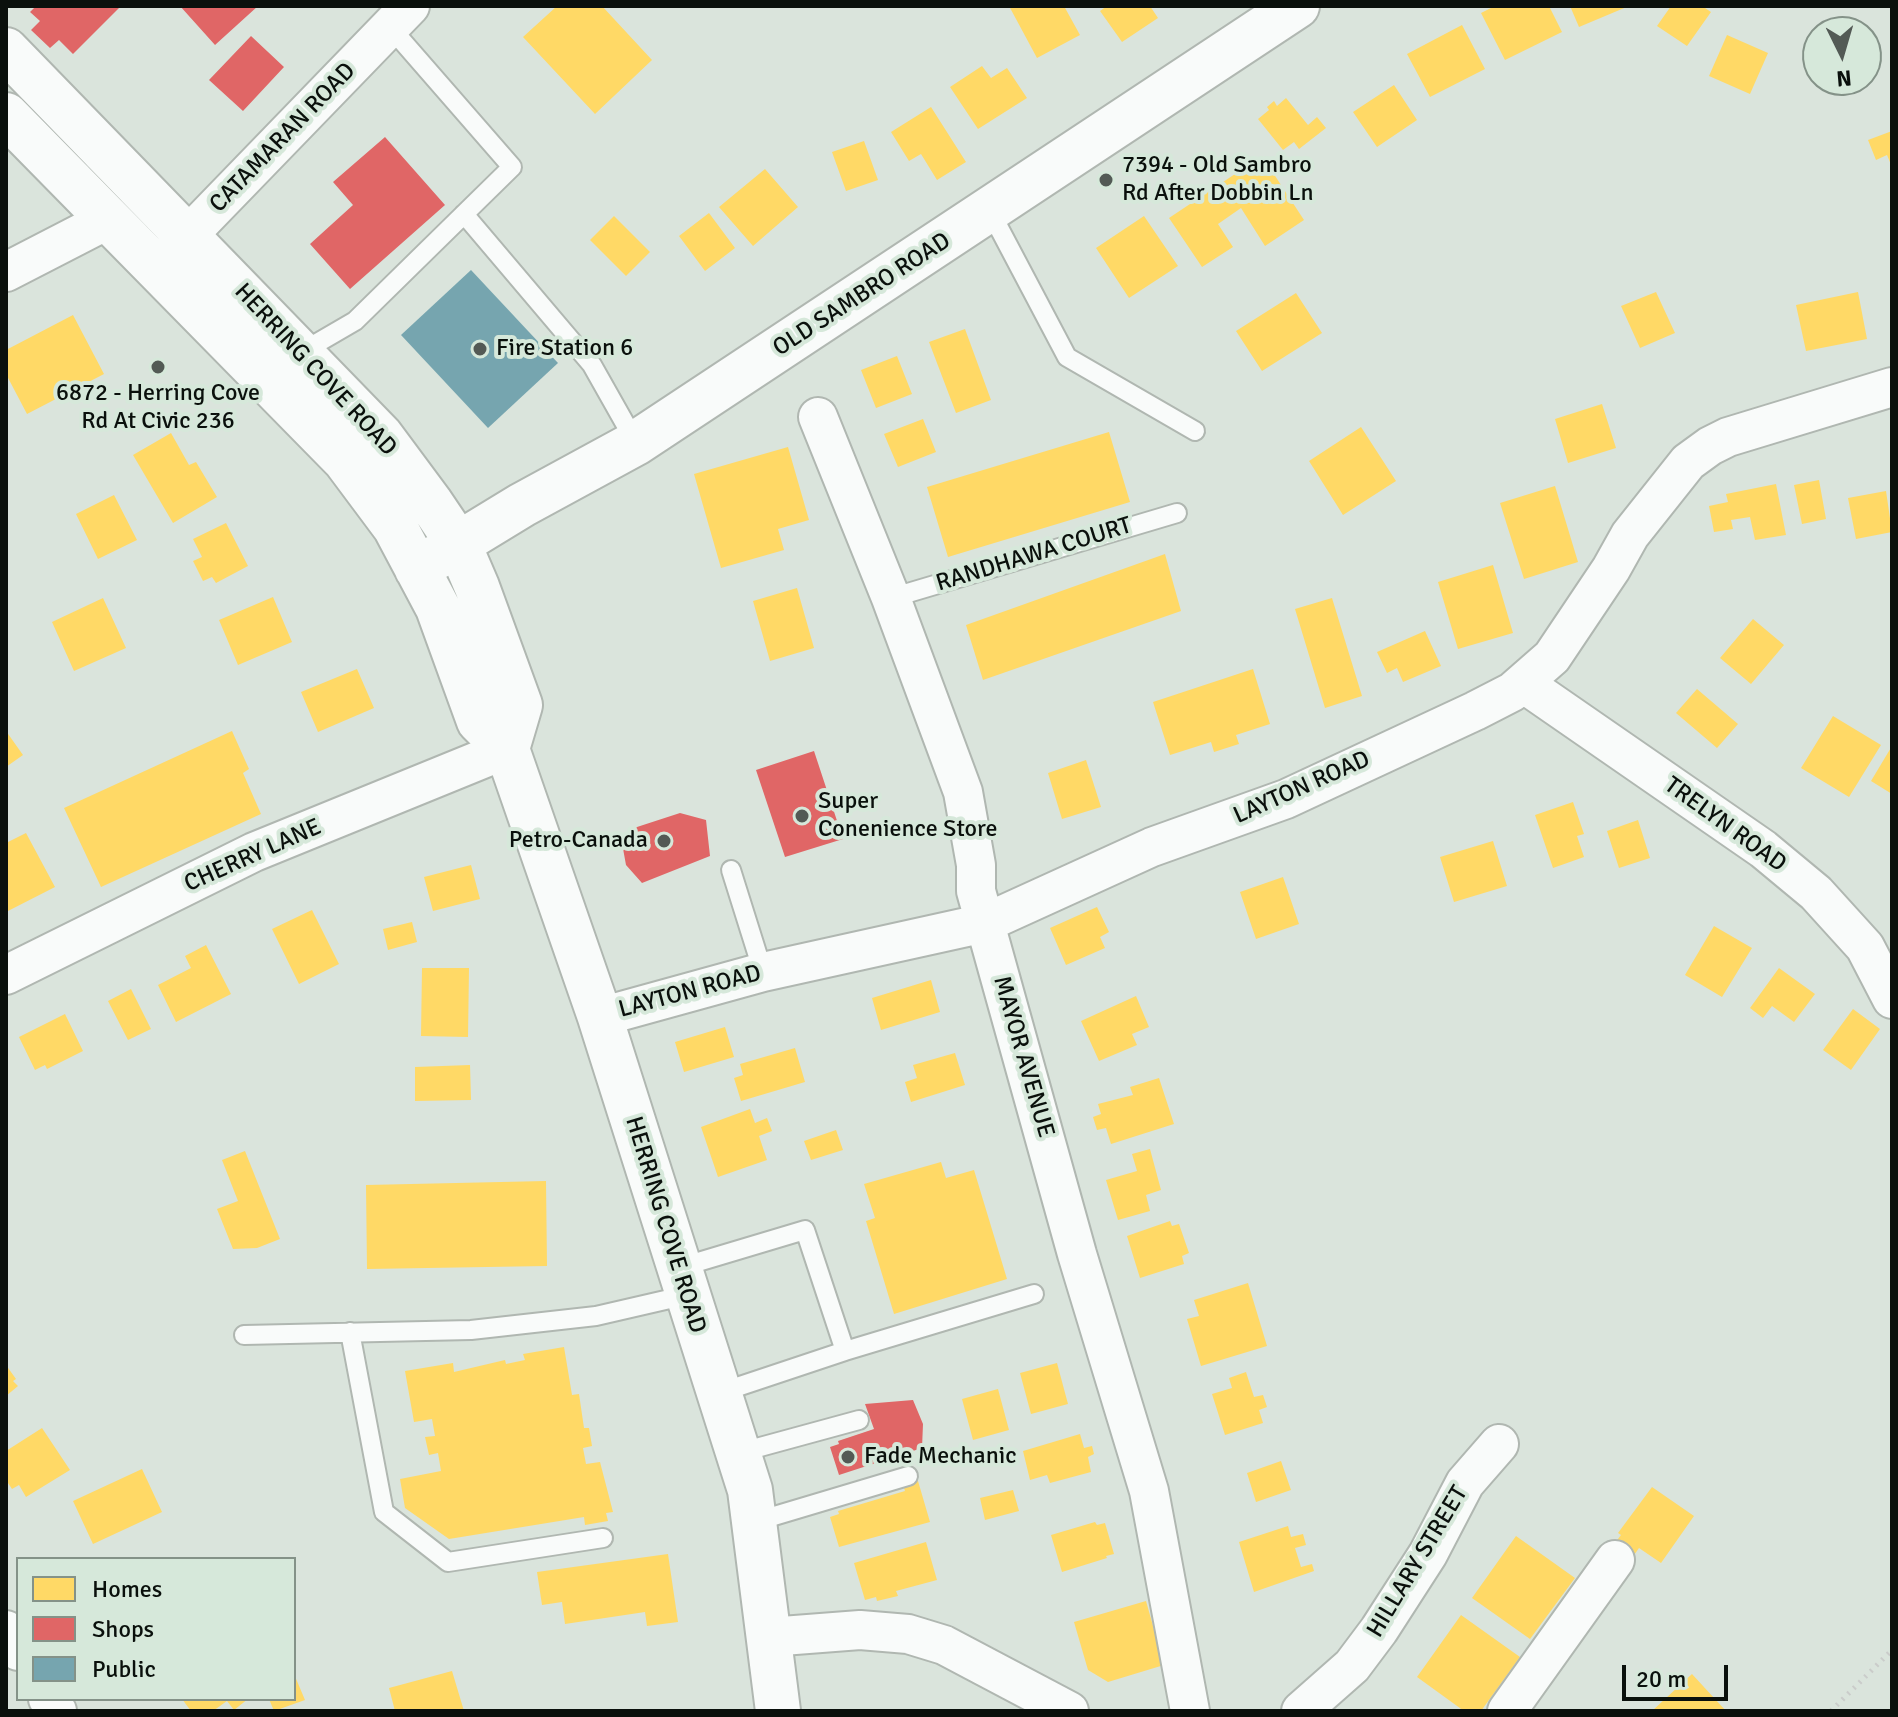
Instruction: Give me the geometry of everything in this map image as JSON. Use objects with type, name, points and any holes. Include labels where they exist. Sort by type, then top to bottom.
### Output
[{"type":"main road","name":"OLD SAMBRO ROAD","points":[[417,569],[522,505],[636,443],[1297,6]]},
{"type":"main road","name":"HERRING COVE ROAD","points":[[6,50],[381,436],[459,545],[520,705],[507,749]]},
{"type":"main road","name":"HERRING COVE ROAD","points":[[6,115],[345,460],[395,527],[438,608],[479,721],[507,749],[600,1017],[750,1490],[778,1711]]},
{"type":"street","name":"CATAMARAN ROAD","points":[[155,269],[400,17]]},
{"type":"street","points":[[6,272],[107,220]]},
{"type":"street","name":"LAYTON ROAD","points":[[600,1017],[763,972],[985,923],[1152,847],[1286,799],[1475,711],[1512,692],[1552,657],[1630,535],[1688,462],[1728,437],[1892,387]]},
{"type":"street","name":"MAYOR AVENUE","points":[[818,417],[891,598],[963,792],[976,865],[976,891],[1077,1254],[1149,1491],[1190,1711]]},
{"type":"street","name":"TRELYN ROAD","points":[[1523,683],[1763,849],[1816,893],[1865,947],[1892,999]]},
{"type":"street","name":"CHERRY LANE","points":[[6,975],[254,852],[507,749]]},
{"type":"street","name":"HILLARY STREET","points":[[1301,1711],[1352,1666],[1379,1630],[1428,1554],[1465,1483],[1499,1444]]},
{"type":"street","points":[[1507,1711],[1615,1560]]},
{"type":"street","points":[[6,1630],[16,1648]]},
{"type":"street","points":[[769,1637],[860,1630],[908,1634],[944,1645],[1069,1711]]},
{"type":"lane","points":[[300,353],[355,321],[512,167],[400,17]]},
{"type":"lane","points":[[990,211],[1067,357],[1195,431]]},
{"type":"lane","points":[[464,214],[592,365],[636,443]]},
{"type":"lane","name":"RANDHAWA COURT","points":[[891,598],[1177,513]]},
{"type":"lane","points":[[731,870],[763,972]]},
{"type":"lane","points":[[244,1335],[471,1330],[596,1316],[805,1230],[845,1351]]},
{"type":"lane","points":[[719,1393],[1034,1294]]},
{"type":"lane","points":[[350,1332],[384,1512],[448,1562],[603,1538]]},
{"type":"lane","points":[[738,1453],[859,1420]]},
{"type":"lane","points":[[754,1522],[908,1476]]},
{"type":"path","points":[[1831,1711],[1892,1650]]},
{"type":"building: Homes","points":[[557,6],[602,6],[652,60],[595,114],[523,37]]},
{"type":"building: Homes","points":[[1009,6],[1064,6],[1080,35],[1037,58]]},
{"type":"building: Homes","points":[[1107,6],[1150,6],[1158,18],[1122,42],[1100,11]]},
{"type":"building: Homes","points":[[1495,6],[1549,6],[1562,32],[1505,60],[1481,13]]},
{"type":"building: Homes","points":[[1570,6],[1629,6],[1579,27]]},
{"type":"building: Homes","points":[[1671,6],[1702,6],[1711,12],[1687,46],[1657,26]]},
{"type":"building: Homes","points":[[1462,25],[1485,69],[1430,97],[1407,54]]},
{"type":"building: Homes","points":[[1727,35],[1768,53],[1750,94],[1709,76]]},
{"type":"building: Homes","points":[[982,66],[991,78],[1007,68],[1027,98],[978,129],[950,87]]},
{"type":"building: Homes","points":[[1394,85],[1417,120],[1377,147],[1353,112]]},
{"type":"building: Homes","points":[[1286,98],[1308,125],[1317,117],[1326,128],[1299,149],[1294,142],[1283,150],[1258,119],[1274,101],[1277,106]]},
{"type":"building: Homes","points":[[931,107],[966,162],[937,180],[921,154],[909,161],[891,132]]},
{"type":"building: Homes","points":[[1892,131],[1892,167],[1887,155],[1876,160],[1868,140]]},
{"type":"building: Homes","points":[[864,141],[878,180],[846,191],[832,152]]},
{"type":"building: Homes","points":[[1262,156],[1304,220],[1265,246],[1241,208],[1218,224],[1233,247],[1202,267],[1169,218]]},
{"type":"building: Homes","points":[[765,169],[798,207],[753,246],[719,207]]},
{"type":"building: Homes","points":[[709,213],[735,248],[705,271],[679,236]]},
{"type":"building: Homes","points":[[614,216],[650,252],[626,276],[590,240]]},
{"type":"building: Homes","points":[[1144,216],[1178,266],[1129,298],[1096,248]]},
{"type":"building: Homes","points":[[1656,292],[1675,333],[1640,348],[1621,306]]},
{"type":"building: Homes","points":[[1858,292],[1867,339],[1806,351],[1796,305]]},
{"type":"building: Homes","points":[[1296,293],[1322,333],[1262,371],[1236,331]]},
{"type":"building: Homes","points":[[73,315],[104,374],[27,414],[6,374],[6,350]]},
{"type":"building: Homes","points":[[965,329],[991,400],[956,413],[929,342]]},
{"type":"building: Homes","points":[[897,356],[912,394],[876,408],[861,370]]},
{"type":"building: Homes","points":[[1602,404],[1616,448],[1568,463],[1555,419]]},
{"type":"building: Homes","points":[[923,419],[936,452],[898,467],[884,434]]},
{"type":"building: Homes","points":[[1361,427],[1396,481],[1343,515],[1309,461]]},
{"type":"building: Homes","points":[[1109,432],[1130,502],[948,557],[927,487]]},
{"type":"building: Homes","points":[[171,433],[189,465],[196,462],[217,497],[173,523],[133,455]]},
{"type":"building: Homes","points":[[788,447],[809,520],[778,529],[784,550],[721,568],[694,474]]},
{"type":"building: Homes","points":[[1819,480],[1826,519],[1802,524],[1794,485]]},
{"type":"building: Homes","points":[[1776,484],[1786,535],[1755,540],[1750,517],[1731,520],[1733,529],[1714,532],[1709,506],[1728,502],[1726,494]]},
{"type":"building: Homes","points":[[1555,486],[1578,562],[1524,579],[1500,503]]},
{"type":"building: Homes","points":[[1886,491],[1892,532],[1856,539],[1848,498]]},
{"type":"building: Homes","points":[[114,495],[137,540],[98,559],[76,514]]},
{"type":"building: Homes","points":[[226,523],[248,566],[216,583],[212,577],[203,581],[193,561],[202,557],[193,539]]},
{"type":"building: Homes","points":[[1165,554],[1181,611],[983,680],[966,625]]},
{"type":"building: Homes","points":[[1493,565],[1513,633],[1458,649],[1438,582]]},
{"type":"building: Homes","points":[[797,588],[814,648],[770,661],[753,601]]},
{"type":"building: Homes","points":[[273,597],[292,642],[238,665],[219,620]]},
{"type":"building: Homes","points":[[103,598],[126,648],[74,671],[52,622]]},
{"type":"building: Homes","points":[[1332,598],[1362,696],[1325,708],[1295,609]]},
{"type":"building: Homes","points":[[1753,619],[1784,645],[1751,684],[1720,658]]},
{"type":"building: Homes","points":[[1425,631],[1441,666],[1403,682],[1397,668],[1387,673],[1377,652]]},
{"type":"building: Homes","points":[[357,669],[374,708],[318,732],[301,692]]},
{"type":"building: Homes","points":[[1253,669],[1270,724],[1236,735],[1239,744],[1214,752],[1211,742],[1170,755],[1153,702]]},
{"type":"building: Homes","points":[[1697,689],[1738,724],[1717,748],[1676,713]]},
{"type":"building: Homes","points":[[1833,716],[1881,745],[1849,797],[1801,768]]},
{"type":"building: Homes","points":[[6,731],[23,755],[6,767]]},
{"type":"building: Homes","points":[[232,731],[249,769],[243,773],[261,814],[101,887],[64,808]]},
{"type":"building: Homes","points":[[1892,746],[1892,794],[1871,781]]},
{"type":"building: Homes","points":[[1086,760],[1101,807],[1062,819],[1048,773]]},
{"type":"building: Homes","points":[[1573,802],[1584,834],[1577,836],[1584,857],[1553,868],[1535,815]]},
{"type":"building: Homes","points":[[1638,820],[1650,858],[1619,868],[1607,831]]},
{"type":"building: Homes","points":[[26,833],[55,887],[6,912],[6,843]]},
{"type":"building: Homes","points":[[1493,841],[1507,886],[1454,902],[1440,857]]},
{"type":"building: Homes","points":[[471,865],[480,899],[433,911],[424,877]]},
{"type":"building: Homes","points":[[1283,877],[1299,924],[1256,939],[1240,892]]},
{"type":"building: Homes","points":[[1097,907],[1109,932],[1100,937],[1105,948],[1066,965],[1050,928]]},
{"type":"building: Homes","points":[[312,910],[339,964],[299,984],[272,929]]},
{"type":"building: Homes","points":[[412,922],[417,942],[388,950],[383,929]]},
{"type":"building: Homes","points":[[1714,926],[1752,948],[1722,997],[1685,975]]},
{"type":"building: Homes","points":[[206,945],[231,994],[176,1022],[158,985],[191,968],[185,956]]},
{"type":"building: Homes","points":[[422,968],[469,968],[468,1037],[421,1036]]},
{"type":"building: Homes","points":[[1779,968],[1815,994],[1794,1022],[1772,1006],[1763,1018],[1750,1008]]},
{"type":"building: Homes","points":[[931,980],[940,1012],[881,1030],[872,998]]},
{"type":"building: Homes","points":[[131,989],[151,1029],[128,1040],[108,1001]]},
{"type":"building: Homes","points":[[1136,996],[1149,1027],[1132,1034],[1137,1045],[1099,1061],[1081,1021]]},
{"type":"building: Homes","points":[[1853,1009],[1880,1029],[1851,1070],[1823,1050]]},
{"type":"building: Homes","points":[[65,1014],[83,1051],[47,1069],[45,1065],[35,1070],[19,1037]]},
{"type":"building: Homes","points":[[725,1027],[734,1057],[684,1072],[675,1042]]},
{"type":"building: Homes","points":[[795,1048],[805,1082],[741,1101],[734,1078],[743,1075],[740,1064]]},
{"type":"building: Homes","points":[[955,1053],[965,1085],[911,1102],[905,1082],[917,1078],[913,1065]]},
{"type":"building: Homes","points":[[470,1065],[471,1100],[415,1101],[415,1067]]},
{"type":"building: Homes","points":[[1159,1078],[1174,1124],[1111,1144],[1106,1128],[1097,1130],[1093,1117],[1101,1114],[1098,1104],[1133,1095],[1130,1087]]},
{"type":"building: Homes","points":[[750,1109],[755,1123],[767,1118],[772,1131],[759,1136],[767,1160],[718,1177],[701,1127]]},
{"type":"building: Homes","points":[[836,1130],[843,1150],[811,1160],[804,1141]]},
{"type":"building: Homes","points":[[1150,1149],[1161,1190],[1146,1195],[1150,1211],[1118,1220],[1106,1180],[1137,1171],[1132,1154]]},
{"type":"building: Homes","points":[[245,1151],[280,1239],[257,1248],[233,1249],[217,1209],[238,1201],[222,1160]]},
{"type":"building: Homes","points":[[941,1162],[946,1178],[974,1170],[1007,1279],[894,1314],[866,1221],[875,1218],[864,1184]]},
{"type":"building: Homes","points":[[546,1181],[547,1266],[367,1269],[366,1185]]},
{"type":"building: Homes","points":[[1170,1221],[1172,1226],[1179,1224],[1189,1253],[1182,1256],[1184,1264],[1140,1278],[1127,1236]]},
{"type":"building: Homes","points":[[1248,1283],[1267,1346],[1201,1366],[1187,1319],[1199,1316],[1194,1300]]},
{"type":"building: Homes","points":[[564,1347],[572,1395],[579,1394],[584,1428],[589,1428],[592,1446],[583,1448],[586,1464],[600,1462],[613,1512],[606,1513],[608,1521],[585,1525],[584,1517],[449,1539],[405,1508],[400,1479],[441,1471],[438,1453],[429,1455],[425,1437],[435,1436],[432,1419],[414,1422],[405,1371],[453,1363],[454,1372],[505,1360],[506,1364],[525,1360],[523,1354]]},
{"type":"building: Homes","points":[[1057,1363],[1068,1404],[1031,1414],[1020,1373]]},
{"type":"building: Homes","points":[[6,1365],[18,1386],[6,1396]]},
{"type":"building: Homes","points":[[1246,1372],[1254,1397],[1263,1395],[1267,1407],[1259,1410],[1263,1423],[1225,1435],[1212,1394],[1232,1388],[1229,1378]]},
{"type":"building: Homes","points":[[998,1389],[1009,1430],[973,1440],[962,1399]]},
{"type":"building: Homes","points":[[42,1428],[70,1470],[26,1497],[19,1485],[12,1489],[6,1480],[6,1451]]},
{"type":"building: Homes","points":[[1080,1434],[1084,1448],[1092,1446],[1094,1454],[1088,1457],[1091,1472],[1050,1483],[1047,1475],[1030,1480],[1023,1451]]},
{"type":"building: Homes","points":[[1281,1461],[1291,1490],[1256,1502],[1247,1473]]},
{"type":"building: Homes","points":[[142,1469],[162,1512],[93,1544],[73,1501]]},
{"type":"building: Homes","points":[[918,1481],[930,1522],[839,1547],[830,1517],[839,1514],[838,1511],[905,1491],[903,1485]]},
{"type":"building: Homes","points":[[1652,1487],[1694,1516],[1661,1563],[1639,1548],[1630,1561],[1611,1548],[1621,1535],[1618,1533]]},
{"type":"building: Homes","points":[[1013,1490],[1019,1511],[985,1520],[980,1498]]},
{"type":"building: Homes","points":[[1095,1522],[1097,1525],[1105,1523],[1114,1554],[1062,1572],[1051,1535]]},
{"type":"building: Homes","points":[[1288,1526],[1291,1537],[1303,1534],[1306,1545],[1295,1548],[1301,1567],[1312,1564],[1314,1571],[1254,1592],[1239,1542]]},
{"type":"building: Homes","points":[[1516,1536],[1575,1578],[1530,1639],[1472,1598]]},
{"type":"building: Homes","points":[[926,1542],[937,1580],[896,1591],[898,1596],[877,1601],[876,1597],[865,1600],[854,1563]]},
{"type":"building: Homes","points":[[668,1554],[678,1622],[647,1626],[645,1612],[565,1624],[562,1602],[542,1605],[537,1572]]},
{"type":"building: Homes","points":[[1146,1601],[1164,1665],[1108,1682],[1088,1670],[1074,1622]]},
{"type":"building: Homes","points":[[1461,1615],[1520,1657],[1481,1711],[1464,1711],[1417,1677]]},
{"type":"building: Homes","points":[[452,1671],[464,1711],[395,1711],[389,1688]]},
{"type":"building: Homes","points":[[1692,1674],[1726,1711],[1652,1711]]},
{"type":"building: Homes","points":[[296,1679],[305,1700],[274,1711],[270,1701],[296,1701]]},
{"type":"building: Homes","points":[[184,1701],[227,1701],[213,1711],[191,1711]]},
{"type":"building: Homes","points":[[227,1701],[245,1701],[234,1710]]},
{"type":"building: Shops","points":[[36,6],[121,6],[73,54],[59,40],[50,48],[31,30],[40,21],[30,12]]},
{"type":"building: Shops","points":[[180,6],[258,6],[215,45]]},
{"type":"building: Shops","points":[[251,36],[284,67],[243,111],[209,80]]},
{"type":"building: Shops","points":[[385,137],[445,205],[350,289],[310,244],[353,205],[333,182]]},
{"type":"building: Shops","points":[[814,751],[843,839],[785,857],[756,770]]},
{"type":"building: Shops","points":[[680,813],[706,820],[710,856],[642,883],[626,865],[622,843],[637,827]]},
{"type":"building: Shops","points":[[913,1400],[923,1424],[922,1448],[839,1475],[830,1447],[839,1444],[838,1441],[874,1429],[865,1404]]},
{"type":"building: Public","name":"Fire Station 6","points":[[471,270],[558,363],[488,428],[401,335]]},
{"type":"place","name":"7394 - Old Sambro Rd After Dobbin Ln","points":[[1106,180]]},
{"type":"place","name":"Fire Station 6","points":[[480,349]]},
{"type":"place","name":"6872 - Herring Cove Rd At Civic 236","points":[[158,367]]},
{"type":"place","name":"Super Conenience Store","points":[[802,816]]},
{"type":"place","name":"Petro-Canada","points":[[664,841]]},
{"type":"place","name":"Fade Mechanic","points":[[848,1457]]}]
